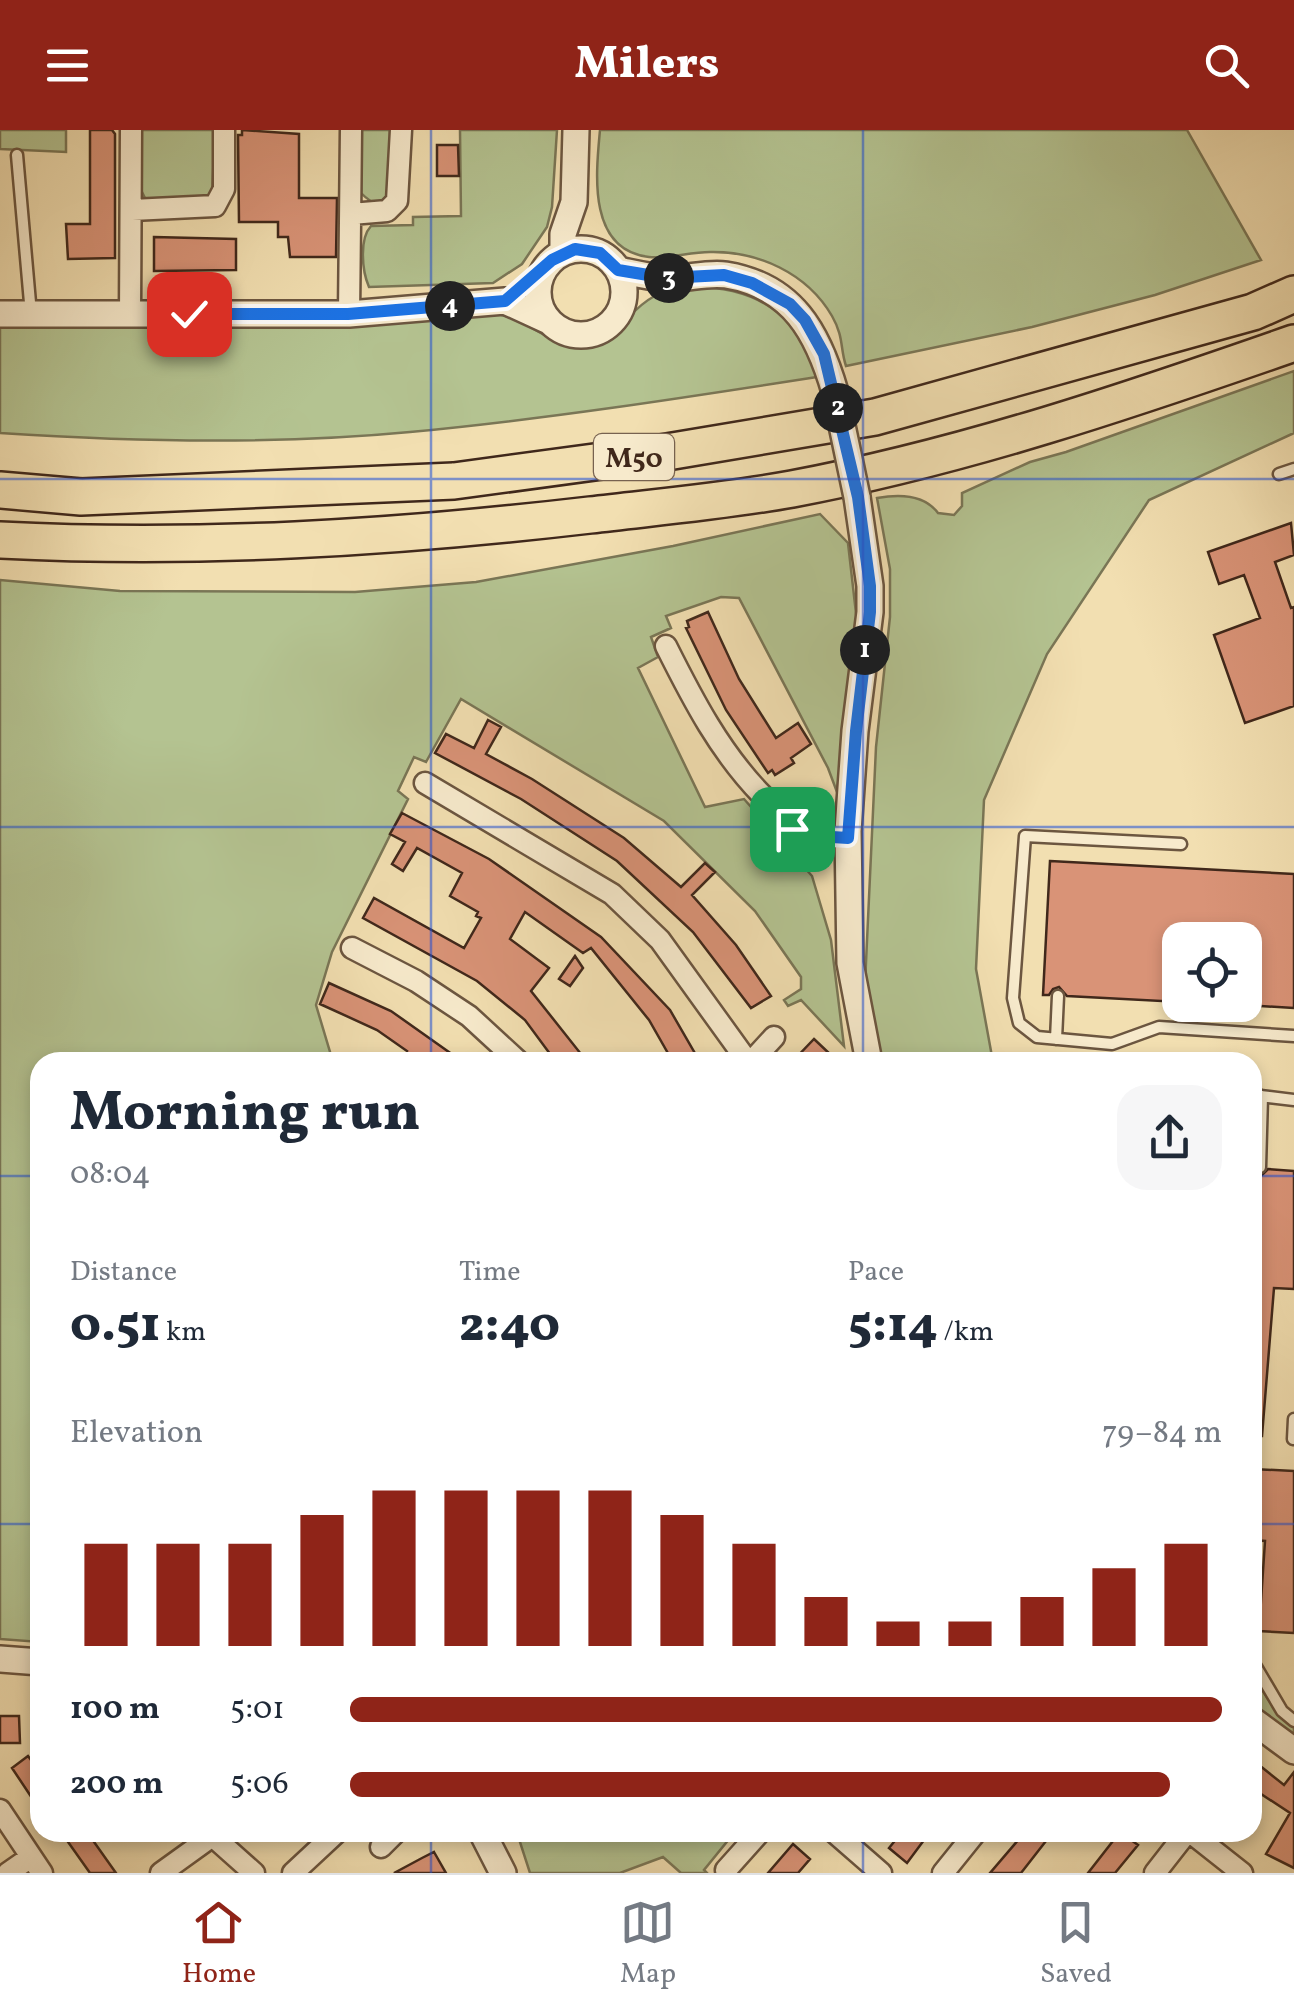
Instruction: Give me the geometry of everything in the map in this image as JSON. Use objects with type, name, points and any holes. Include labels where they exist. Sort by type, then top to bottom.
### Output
[{"type":"highway","name":"M50","points":[[0,490],[81,497],[454,481],[661,454],[875,417],[1252,312],[1294,294]]},
{"type":"highway","name":"M50","points":[[0,540],[133,545],[284,542],[429,533],[793,489],[988,442],[1138,398],[1294,344]]},
{"type":"street","points":[[130,314],[131,130]]},
{"type":"street","points":[[132,210],[215,206],[224,189],[224,130]]},
{"type":"street","points":[[348,314],[352,130]]},
{"type":"street","points":[[351,214],[387,212],[397,201],[401,130]]},
{"type":"street","points":[[549,322],[538,296],[574,202],[576,130]]},
{"type":"street","points":[[0,314],[348,314],[505,301],[574,334],[588,334],[612,321],[624,296],[574,202]]},
{"type":"street","points":[[505,301],[553,262],[588,249],[609,262],[666,278],[724,275],[773,292],[805,320],[824,354],[858,497],[870,586],[848,838],[850,963],[867,1052]]},
{"type":"street","points":[[620,309],[666,278]]},
{"type":"street","points":[[666,646],[709,730],[744,780],[778,816],[792,829],[816,836],[848,838]]},
{"type":"street","points":[[425,783],[612,894],[660,940],[743,1052]]},
{"type":"street","points":[[352,948],[416,981],[469,1016],[508,1052]]},
{"type":"street","points":[[760,1052],[774,1038]]},
{"type":"street","points":[[0,1660],[30,1662]]},
{"type":"street","points":[[1262,1727],[1294,1750]]},
{"type":"street","points":[[0,1810],[37,1865],[8,1873]]},
{"type":"street","points":[[161,1873],[200,1842]]},
{"type":"street","points":[[217,1842],[254,1873]]},
{"type":"street","points":[[292,1873],[326,1842]]},
{"type":"street","points":[[492,1842],[503,1873]]},
{"type":"street","points":[[726,1870],[751,1842]]},
{"type":"street","points":[[845,1842],[881,1873]]},
{"type":"street","points":[[942,1873],[968,1842]]},
{"type":"street","points":[[1154,1873],[1180,1842]]},
{"type":"street","points":[[1201,1842],[1242,1873]]},
{"type":"lane","points":[[17,156],[32,314]]},
{"type":"lane","points":[[1279,474],[1294,469]]},
{"type":"lane","points":[[1181,844],[1025,836],[1012,998],[1019,1023],[1037,1037],[1112,1044],[1160,1027],[1294,1036]]},
{"type":"lane","points":[[1056,1039],[1058,996]]},
{"type":"lane","points":[[1262,1097],[1294,1100]]},
{"type":"lane","points":[[1293,1440],[1294,1419]]},
{"type":"lane","points":[[1262,1677],[1282,1711],[1294,1720]]},
{"type":"green space","points":[[0,130],[66,130],[66,152],[0,149]]},
{"type":"green space","points":[[140,130],[215,130],[212,194],[206,200],[145,198],[140,188]]},
{"type":"green space","points":[[360,130],[390,130],[390,182],[382,202],[373,202],[361,193]]},
{"type":"green space","points":[[460,130],[557,130],[547,227],[522,264],[493,283],[369,287],[363,255],[371,226],[413,225],[413,217],[461,216]]},
{"type":"green space","points":[[600,130],[1187,130],[1261,260],[1155,295],[1032,327],[846,366],[838,330],[822,301],[780,268],[728,253],[649,257],[629,251],[615,240],[605,225],[597,187]]},
{"type":"green space","points":[[690,287],[735,292],[772,308],[799,336],[817,377],[563,414],[359,436],[205,441],[0,433],[0,320],[351,321],[498,314],[561,343],[583,347],[606,338],[653,297]]},
{"type":"green space","points":[[1294,371],[1294,433],[1149,500],[1047,654],[984,800],[976,969],[991,1052],[880,1052],[865,984],[876,747],[890,617],[890,569],[877,498],[911,497],[926,502],[938,513],[954,515],[962,506],[962,493],[1030,462]]},
{"type":"green space","points":[[820,514],[848,543],[857,622],[837,792],[739,598],[721,597],[666,616],[671,628],[651,637],[658,657],[638,668],[705,807],[744,799],[812,876],[831,940],[844,1046],[801,1000],[788,1006],[784,1000],[801,989],[801,977],[755,911],[664,821],[461,699],[426,762],[414,757],[398,791],[408,799],[332,952],[316,1005],[330,1052],[30,1052],[30,1641],[0,1639],[0,580],[120,591],[355,592],[476,582]]},
{"type":"green space","points":[[1262,1689],[1276,1711],[1294,1722],[1294,1737],[1262,1713]]},
{"type":"green space","points":[[520,1842],[727,1842],[704,1870],[707,1873],[681,1873],[663,1857],[620,1873],[530,1873]]},
{"type":"building","points":[[90,130],[112,130],[115,134],[115,258],[68,259],[66,224],[90,224]]},
{"type":"building","points":[[242,130],[299,134],[299,198],[337,198],[336,257],[290,257],[288,237],[278,237],[278,222],[239,222],[238,135],[242,135]]},
{"type":"building","points":[[437,145],[458,145],[459,176],[437,176]]},
{"type":"building","points":[[154,237],[236,239],[236,270],[154,271]]},
{"type":"building","points":[[1291,523],[1294,555],[1275,562],[1291,608],[1294,607],[1294,706],[1245,723],[1214,635],[1260,618],[1244,575],[1219,584],[1208,552]]},
{"type":"building","points":[[708,612],[739,679],[776,738],[798,723],[811,744],[791,758],[794,763],[775,775],[772,770],[768,773],[726,710],[686,628],[687,621]]},
{"type":"building","points":[[488,720],[501,727],[486,754],[624,838],[681,887],[705,863],[715,872],[692,895],[736,945],[771,996],[751,1008],[693,932],[617,861],[521,799],[435,753],[446,734],[474,748]]},
{"type":"building","points":[[402,813],[489,859],[601,937],[670,1010],[694,1052],[667,1052],[649,1020],[591,948],[583,953],[525,912],[510,939],[549,968],[531,991],[579,1052],[549,1052],[525,1020],[477,981],[363,918],[374,898],[464,948],[481,918],[476,916],[478,912],[450,896],[462,873],[417,848],[403,871],[392,864],[405,842],[390,834]]},
{"type":"building","points":[[1050,861],[1294,874],[1294,1008],[1262,1006],[1262,922],[1162,922],[1162,1001],[1067,996],[1059,987],[1043,995]]},
{"type":"building","points":[[575,956],[583,968],[570,986],[559,979]]},
{"type":"building","points":[[329,983],[391,1011],[449,1052],[406,1052],[377,1030],[320,1004]]},
{"type":"building","points":[[814,1039],[828,1052],[802,1052]]},
{"type":"building","points":[[1268,1169],[1294,1171],[1294,1289],[1274,1288],[1262,1436],[1262,1175]]},
{"type":"building","points":[[1262,1469],[1294,1471],[1294,1633],[1262,1631]]},
{"type":"building","points":[[0,1716],[19,1716],[20,1743],[0,1743]]},
{"type":"building","points":[[28,1756],[30,1759],[30,1795],[12,1768]]},
{"type":"building","points":[[1262,1767],[1284,1785],[1294,1772],[1294,1868],[1266,1854],[1290,1813],[1262,1795]]},
{"type":"building","points":[[68,1842],[94,1842],[116,1873],[90,1873]]},
{"type":"building","points":[[894,1842],[923,1842],[907,1863],[889,1848]]},
{"type":"building","points":[[1016,1842],[1045,1842],[1021,1873],[990,1873]]},
{"type":"building","points":[[1112,1842],[1138,1845],[1115,1873],[1088,1873]]},
{"type":"building","points":[[793,1844],[810,1859],[798,1873],[768,1873]]},
{"type":"building","points":[[434,1852],[446,1873],[394,1873],[422,1858]]},
{"type":"route","points":[[189,314],[348,314],[505,301],[552,260],[575,249],[600,253],[618,270],[666,278],[724,275],[773,292],[790,304],[805,320],[824,354],[858,497],[870,586],[848,838],[816,836],[792,829]]}]
